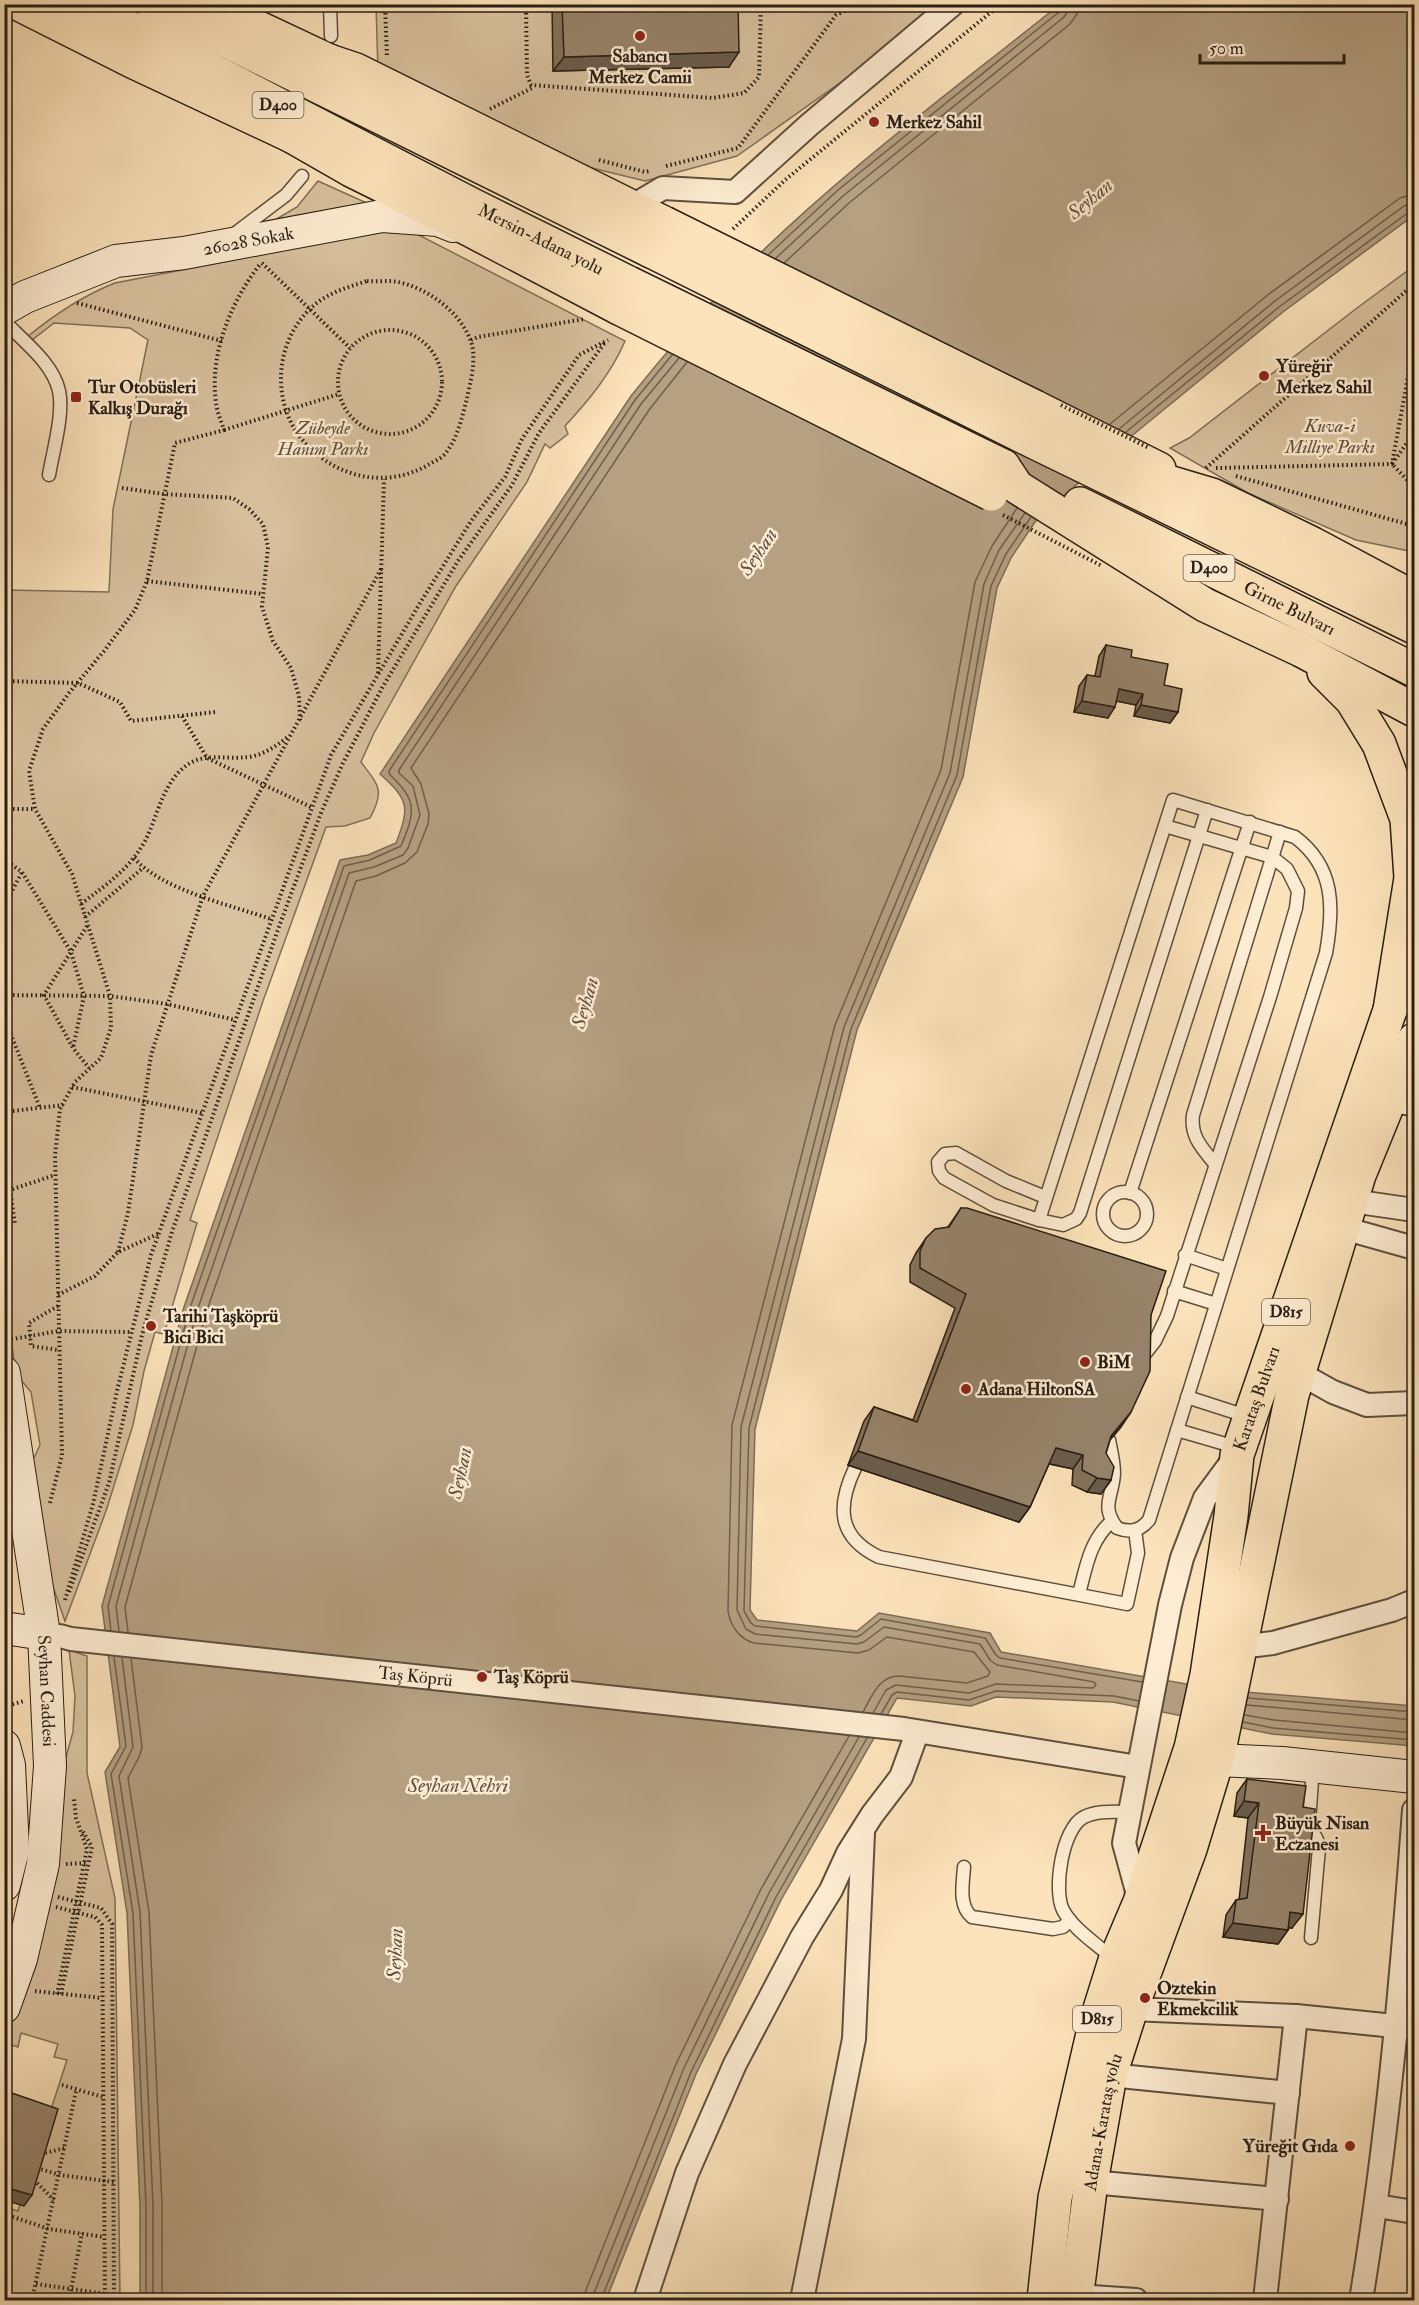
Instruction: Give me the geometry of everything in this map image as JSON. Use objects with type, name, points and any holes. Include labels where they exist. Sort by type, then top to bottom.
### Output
[{"type":"main road","points":[[19,4],[132,61],[290,135],[357,160],[430,195],[472,205]]},
{"type":"main road","name":"Mersin-Adana yolu","points":[[84,4],[472,205],[624,296],[997,480]]},
{"type":"main road","name":"D400","points":[[152,4],[490,173],[657,237],[1028,421]]},
{"type":"main road","points":[[208,4],[330,49],[356,70],[631,207],[657,237]]},
{"type":"main road","points":[[330,49],[345,76],[452,139],[490,173]]},
{"type":"main road","points":[[290,135],[351,170],[498,245],[624,296]]},
{"type":"main road","name":"26028 Sokak","points":[[4,309],[25,297],[116,261],[184,254],[382,216],[438,220],[498,245]]},
{"type":"main road","points":[[1028,421],[1048,433],[1128,470],[1209,482],[1312,544],[1414,598]]},
{"type":"main road","name":"Girne Bulvarı","points":[[1028,421],[1414,627]]},
{"type":"main road","points":[[997,480],[1017,487],[1205,605],[1301,650],[1414,710]]},
{"type":"main road","name":"Girne Bulvarı","points":[[997,480],[1414,670]]},
{"type":"main road","points":[[1312,544],[1389,574],[1414,578]]},
{"type":"main road","points":[[1301,650],[1352,700],[1379,744],[1407,819],[1411,878],[1390,1010]]},
{"type":"main road","name":"Karataş Bulvarı","points":[[1227,1666],[1231,1516],[1238,1452],[1390,1010],[1414,962]]},
{"type":"main road","name":"Karataş Bulvarı","points":[[1210,1750],[1227,1666],[1292,1395],[1359,1175],[1402,1103],[1414,1040]]},
{"type":"main road","name":"Seyhan Caddesi","points":[[4,1373],[60,1626],[43,1864],[21,1959],[4,2007]]},
{"type":"main road","points":[[4,1628],[60,1626]]},
{"type":"main road","points":[[4,1746],[9,1765],[13,1850],[4,1885]]},
{"type":"main road","points":[[1210,1750],[1313,1766],[1414,1777]]},
{"type":"main road","name":"Adana-Karataş yolu","points":[[1044,2301],[1055,2198],[1095,2025],[1115,1961],[1210,1750]]},
{"type":"main road","name":"Adana-Karataş yolu","points":[[1076,2298],[1091,2182],[1110,2075],[1131,2009],[1190,1849],[1210,1750]]},
{"type":"street","points":[[631,207],[663,188],[735,192],[808,125],[953,4]]},
{"type":"street","points":[[1347,1214],[1414,1210]]},
{"type":"street","points":[[1347,1214],[1414,1248]]},
{"type":"street","points":[[1299,1373],[1333,1392],[1367,1406],[1414,1403]]},
{"type":"street","points":[[1140,1902],[1124,1843],[1170,1605],[1182,1558],[1205,1498],[1238,1452]]},
{"type":"street","points":[[1227,1666],[1273,1643],[1392,1610],[1414,1601]]},
{"type":"street","name":"Taș Köprü","points":[[60,1626],[911,1731],[1075,1755],[1138,1767]]},
{"type":"street","points":[[645,2301],[687,2173],[735,2064],[797,1946],[863,1831],[901,1777],[911,1731]]},
{"type":"street","points":[[1361,2301],[1406,2027],[1414,1810]]},
{"type":"street","points":[[802,2301],[854,2039],[863,1831]]},
{"type":"street","points":[[1131,2009],[1296,2016],[1406,2027]]},
{"type":"street","points":[[1265,2301],[1296,2016]]},
{"type":"street","points":[[1110,2075],[1288,2093]]},
{"type":"street","points":[[1091,2182],[1277,2199]]},
{"type":"street","points":[[1377,2206],[1414,2212]]},
{"type":"street","points":[[1076,2298],[1136,2301]]},
{"type":"lane","points":[[330,4],[330,49]]},
{"type":"lane","points":[[218,247],[286,195],[302,176]]},
{"type":"lane","points":[[4,321],[48,367],[59,392],[60,410],[48,475]]},
{"type":"lane","points":[[1039,1220],[1173,800],[1250,822],[1294,837],[1303,843],[1322,867],[1326,877],[1329,896],[1329,935],[1326,953],[1149,1520],[1135,1530],[1117,1528],[1107,1506],[1114,1474],[1109,1440]]},
{"type":"lane","points":[[1045,1197],[1006,1181],[956,1153],[945,1154],[938,1162],[939,1171],[944,1178],[1002,1209],[1063,1225],[1076,1219],[1080,1213],[1208,810]]},
{"type":"lane","points":[[1130,1193],[1250,822]]},
{"type":"lane","points":[[1140,1360],[1155,1341],[1174,1291],[1270,997],[1296,908],[1298,891],[1287,869],[1272,857],[1165,825]]},
{"type":"lane","points":[[1215,1164],[1197,1142],[1193,1133],[1193,1115],[1280,832]]},
{"type":"lane","points":[[1185,1255],[1227,1269]]},
{"type":"lane","points":[[1174,1291],[1216,1304]]},
{"type":"lane","points":[[1187,1397],[1250,1417]]},
{"type":"lane","points":[[1177,1430],[1238,1452]]},
{"type":"lane","points":[[855,1468],[845,1488],[844,1520],[852,1538],[868,1552],[879,1557],[1127,1604],[1138,1553],[1135,1530]]},
{"type":"lane","points":[[1079,1594],[1094,1543],[1104,1527],[1112,1521]]},
{"type":"lane","points":[[1311,1938],[1319,1848],[1309,1822],[1313,1766]]},
{"type":"lane","points":[[1115,1961],[1070,1920],[1057,1894],[1066,1838],[1070,1830],[1084,1817],[1092,1814],[1130,1812]]},
{"type":"lane","points":[[963,1867],[963,1903],[972,1917],[1053,1929],[1063,1927],[1070,1920]]},
{"type":"path","points":[[385,4],[387,67]]},
{"type":"path","points":[[526,4],[527,75],[531,85],[713,98],[744,93],[759,77],[761,4]]},
{"type":"path","points":[[588,158],[645,172],[738,148],[836,15],[859,4]]},
{"type":"path","points":[[733,229],[785,180],[1001,4]]},
{"type":"path","points":[[482,114],[536,86]]},
{"type":"path","points":[[224,430],[216,403],[215,368],[225,327],[247,281],[266,257]]},
{"type":"path","points":[[262,262],[350,348]]},
{"type":"path","points":[[366,281],[399,282],[429,294],[454,314],[471,340],[473,373],[458,433],[443,456],[415,472],[384,479],[352,475],[323,461],[300,439],[285,411],[280,384],[283,356],[293,331],[310,309],[336,291],[366,281]]},
{"type":"path","points":[[1209,482],[1414,284]]},
{"type":"path","points":[[67,300],[222,340]]},
{"type":"path","points":[[471,340],[588,318]]},
{"type":"path","points":[[384,330],[401,331],[417,337],[429,347],[438,361],[443,377],[442,394],[435,411],[422,424],[406,433],[388,435],[370,431],[354,422],[343,407],[339,393],[338,372],[350,348],[368,334],[384,330]]},
{"type":"path","points":[[608,340],[539,433],[512,485],[458,561],[382,688],[343,763],[321,813],[172,1232],[142,1335],[109,1483],[60,1626],[93,1504],[151,1255],[331,755],[471,521],[505,477],[528,429],[579,355],[608,340]]},
{"type":"path","points":[[1392,464],[1414,344]]},
{"type":"path","points":[[48,1511],[62,1455],[55,1175],[60,1109],[75,1082],[101,1058],[111,1028],[110,996],[72,874],[35,808],[29,771],[43,729],[135,610],[147,581],[175,443],[224,430],[339,393]]},
{"type":"path","points":[[1209,482],[1392,464],[1414,433]]},
{"type":"path","points":[[1392,464],[1414,487]]},
{"type":"path","points":[[378,676],[384,479]]},
{"type":"path","points":[[1209,482],[1414,526]]},
{"type":"path","points":[[122,488],[164,494],[232,498],[249,509],[263,524],[268,547],[262,607],[273,641],[291,668],[299,696],[300,720]]},
{"type":"path","points":[[118,1252],[128,1213],[151,1055],[203,896],[381,569]]},
{"type":"path","points":[[147,581],[263,594]]},
{"type":"path","points":[[4,681],[78,683],[120,702],[131,721],[216,712]]},
{"type":"path","points":[[182,716],[207,758],[312,807]]},
{"type":"path","points":[[81,904],[127,868],[149,832],[169,783],[183,768],[202,758],[248,757],[269,751],[292,734]]},
{"type":"path","points":[[4,808],[35,808]]},
{"type":"path","points":[[134,858],[143,868],[178,888],[271,920]]},
{"type":"path","points":[[4,859],[22,872],[70,952],[84,996],[73,1048]]},
{"type":"path","points":[[85,917],[143,868]]},
{"type":"path","points":[[4,906],[22,872]]},
{"type":"path","points":[[44,995],[88,926]]},
{"type":"path","points":[[4,995],[110,996],[167,1004],[235,1020]]},
{"type":"path","points":[[44,995],[73,1048],[89,1068]]},
{"type":"path","points":[[4,1017],[39,1108]]},
{"type":"path","points":[[72,1088],[201,1113]]},
{"type":"path","points":[[4,1112],[63,1105]]},
{"type":"path","points":[[4,1192],[55,1175]]},
{"type":"path","points":[[10,1190],[15,1224]]},
{"type":"path","points":[[58,1295],[94,1276],[118,1252],[158,1234]]},
{"type":"path","points":[[58,1306],[29,1323],[31,1346],[59,1350]]},
{"type":"path","points":[[7,1340],[59,1331],[132,1332]]},
{"type":"path","points":[[59,1994],[92,1847],[76,1818],[87,1849],[87,1863]]},
{"type":"path","points":[[64,1864],[87,1863]]},
{"type":"path","points":[[56,1897],[101,1908],[112,1924],[114,2301]]},
{"type":"path","points":[[54,1906],[95,1917],[102,1925],[105,2301]]},
{"type":"path","points":[[34,1991],[102,1998]]},
{"type":"path","points":[[62,2085],[76,2091],[103,2097]]},
{"type":"path","points":[[32,2301],[55,2201],[76,2091]]},
{"type":"path","points":[[55,2201],[33,2178],[40,2155],[65,2148]]},
{"type":"path","points":[[37,2167],[60,2175],[114,2182]]},
{"type":"path","points":[[4,2214],[49,2229],[104,2236]]},
{"type":"path","points":[[69,2301],[82,2233]]},
{"type":"path","points":[[36,2284],[114,2295]]},
{"type":"green space","points":[[376,5],[945,5],[903,38],[737,156],[645,181],[551,158],[378,72]]},
{"type":"green space","points":[[318,181],[369,204],[263,227],[297,207]]},
{"type":"green space","name":"Zübeyde Hanım Parkı","points":[[387,228],[409,230],[625,341],[606,376],[565,426],[568,434],[550,448],[545,444],[527,482],[456,586],[374,733],[361,762],[378,788],[375,809],[370,818],[345,826],[326,827],[263,1001],[190,1220],[197,1223],[164,1334],[155,1332],[133,1425],[106,1511],[65,1621],[51,1581],[33,1460],[40,1445],[31,1392],[16,1374],[6,1302],[8,1286],[4,1221],[4,590],[109,592],[113,509],[148,340],[130,328],[54,323],[32,340],[27,337],[69,306],[115,283],[367,234]]},
{"type":"green space","name":"Kuva-i Milliye Parkı","points":[[1414,266],[1414,552],[1356,540],[1248,493],[1170,448],[1189,438]]},
{"type":"green space","points":[[69,1650],[87,1656],[87,1773],[115,1898],[120,2300],[5,2300],[4,2207],[18,2211],[67,2060],[54,2057],[58,2044],[21,2033],[18,2047],[5,2043],[4,2011],[73,1732],[75,1696]]},
{"type":"water","name":"Seyhan Nehri","points":[[1059,5],[1414,5],[1414,215],[1283,312],[1123,443],[1035,522],[1011,558],[997,588],[963,777],[857,1030],[755,1429],[750,1610],[757,1620],[857,1631],[879,1613],[990,1633],[1001,1652],[1221,1690],[1414,1706],[1414,1746],[1272,1734],[1113,1702],[996,1697],[971,1706],[897,1698],[781,1900],[696,2074],[606,2300],[140,2300],[140,2207],[127,1913],[105,1772],[120,1747],[102,1606],[184,1307],[340,860],[368,855],[396,843],[405,812],[404,805],[397,791],[380,774],[631,396],[658,363],[727,286],[818,200],[857,166]]},
{"type":"building","name":"Sabancı Merkez Camii","points":[[562,4],[738,4],[739,52],[564,57]]},
{"type":"building","points":[[1106,645],[1132,650],[1131,657],[1168,664],[1164,685],[1182,689],[1178,712],[1141,705],[1143,694],[1119,689],[1115,707],[1082,701],[1087,675],[1100,677]]},
{"type":"building","points":[[961,1208],[1166,1271],[1151,1315],[1150,1371],[1131,1412],[1111,1436],[1106,1453],[1114,1467],[1111,1480],[1097,1478],[1082,1470],[1083,1455],[1056,1448],[1030,1507],[858,1451],[874,1407],[917,1422],[966,1294],[920,1268],[920,1251],[926,1238],[935,1229],[949,1227]]},
{"type":"building","points":[[1247,1779],[1306,1786],[1303,1807],[1315,1809],[1303,1914],[1290,1912],[1288,1930],[1233,1923],[1236,1900],[1247,1898],[1259,1803],[1244,1801]]},
{"type":"building","points":[[9,2092],[58,2109],[32,2195],[4,2187],[4,2105]]},
{"type":"place","name":"Sabancı Merkez Camii","points":[[640,36]]},
{"type":"place","name":"Merkez Sahil","points":[[874,122]]},
{"type":"place","name":"Yüreğir Merkez Sahil","points":[[1264,376]]},
{"type":"place","name":"Tur Otobüsleri Kalkış Durağı","points":[[76,397]]},
{"type":"place","name":"Tarihi Taşköprü Bici Bici","points":[[151,1326]]},
{"type":"place","name":"BiM","points":[[1085,1362]]},
{"type":"place","name":"Adana HiltonSA","points":[[966,1389]]},
{"type":"place","name":"Taş Köprü","points":[[482,1677]]},
{"type":"place","name":"Büyük Nisan Eczanesi","points":[[1263,1833]]},
{"type":"place","name":"Oztekin Ekmekcilik","points":[[1145,1998]]},
{"type":"place","name":"Yüreğit Gıda","points":[[1350,2146]]},
{"type":"water label","name":"Seyhan","points":[[1090,199]]},
{"type":"water label","name":"Seyhan","points":[[758,552]]},
{"type":"water label","name":"Seyhan","points":[[585,1003]]},
{"type":"water label","name":"Seyhan","points":[[460,1473]]},
{"type":"water label","name":"Seyhan","points":[[395,1954]]}]
